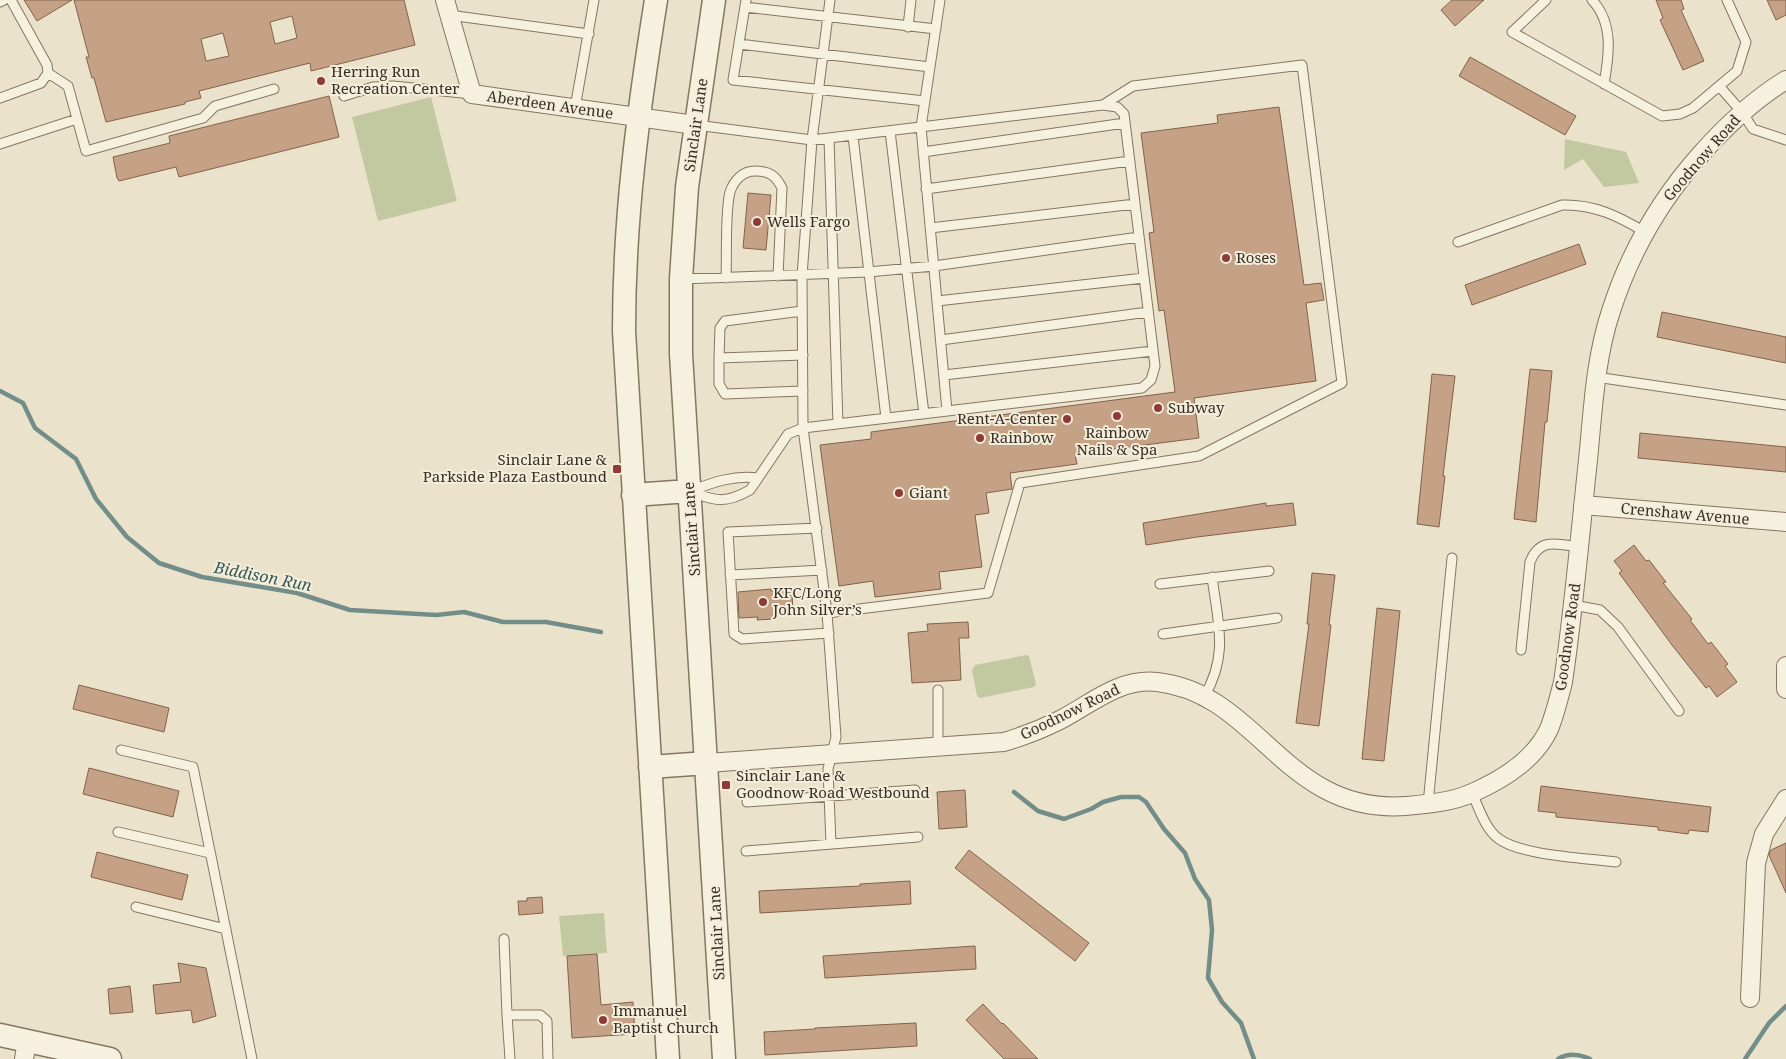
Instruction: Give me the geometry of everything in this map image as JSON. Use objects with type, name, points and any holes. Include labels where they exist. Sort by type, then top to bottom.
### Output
[{"type":"street","points":[[656,0],[638,117],[627,208],[624,288],[625,381],[668,1059]]},
{"type":"street","name":"Sinclair Lane","points":[[714,0],[687,187],[681,279],[681,354],[724,1059]]},
{"type":"street","name":"Aberdeen Avenue","points":[[447,8],[472,94],[695,125]]},
{"type":"street","name":"Goodnow Road","points":[[707,763],[1004,742],[1032,733],[1061,720],[1111,690],[1127,684],[1162,683],[1204,697],[1228,712],[1299,774],[1323,790],[1350,802],[1385,807],[1428,804],[1472,793],[1495,783],[1516,767],[1536,747],[1548,730],[1563,682],[1573,605],[1596,377],[1610,313],[1633,254],[1661,204],[1688,168],[1724,128],[1742,112],[1786,80]]},
{"type":"street","points":[[633,495],[689,491]]},
{"type":"street","name":"Crenshaw Avenue","points":[[1583,505],[1786,522]]},
{"type":"street","points":[[1786,666],[1786,689]]},
{"type":"street","points":[[650,767],[707,763]]},
{"type":"street","points":[[1750,998],[1756,863],[1764,834],[1786,799]]},
{"type":"street","points":[[0,1035],[26,1050],[110,1059]]},
{"type":"lane","points":[[0,2],[4,0]]},
{"type":"lane","points":[[0,98],[41,82],[48,73],[47,65],[11,0]]},
{"type":"lane","points":[[575,108],[594,0]]},
{"type":"lane","points":[[830,0],[812,140],[802,276],[802,355],[805,459],[817,528],[827,613],[836,737],[828,769],[831,844]]},
{"type":"lane","points":[[908,27],[911,0]]},
{"type":"lane","points":[[940,0],[921,127],[947,411]]},
{"type":"lane","points":[[1546,0],[1512,32],[1662,116],[1670,116],[1693,108],[1737,71],[1746,42],[1727,0]]},
{"type":"lane","points":[[1592,0],[1606,27],[1609,43],[1604,84]]},
{"type":"lane","points":[[925,101],[818,91],[733,80],[746,4],[828,18],[936,29]]},
{"type":"lane","points":[[447,8],[589,34]]},
{"type":"lane","points":[[739,44],[930,67]]},
{"type":"lane","points":[[827,613],[988,593],[1020,483],[1199,456],[1342,383],[1302,65],[1133,86],[1103,105]]},
{"type":"lane","points":[[48,73],[68,86],[86,151],[203,118],[215,106],[274,89]]},
{"type":"lane","points":[[344,96],[373,88],[393,86],[472,94]]},
{"type":"lane","points":[[1719,86],[1742,112],[1753,129],[1786,140]]},
{"type":"lane","points":[[689,491],[712,500],[730,500],[750,490],[788,434],[803,428],[1142,388],[1151,380],[1154,374],[1153,351],[1124,114],[1117,107],[1103,105],[812,140],[695,125]]},
{"type":"lane","points":[[0,144],[77,119]]},
{"type":"lane","points":[[923,152],[1125,123]]},
{"type":"lane","points":[[890,131],[924,414]]},
{"type":"lane","points":[[853,136],[886,418]]},
{"type":"lane","points":[[829,138],[838,424]]},
{"type":"lane","points":[[926,189],[1130,161]]},
{"type":"lane","points":[[726,278],[730,191],[739,176],[750,171],[764,171],[776,176],[782,188],[778,276]]},
{"type":"lane","points":[[930,228],[1135,204]]},
{"type":"lane","points":[[1458,242],[1562,206],[1579,204],[1597,208],[1620,217],[1644,232]]},
{"type":"lane","points":[[681,279],[802,276],[934,266],[1139,237]]},
{"type":"lane","points":[[937,301],[1144,278]]},
{"type":"lane","points":[[802,311],[725,321],[720,328],[719,384],[725,394],[803,391]]},
{"type":"lane","points":[[941,340],[1148,312]]},
{"type":"lane","points":[[944,375],[1153,351]]},
{"type":"lane","points":[[719,358],[802,355]]},
{"type":"lane","points":[[1596,377],[1786,405]]},
{"type":"lane","points":[[689,491],[711,482],[736,477],[758,478]]},
{"type":"lane","points":[[817,528],[728,532],[734,634],[742,639],[829,633]]},
{"type":"lane","points":[[1520,650],[1530,562],[1534,552],[1541,546],[1555,544],[1579,547]]},
{"type":"lane","points":[[1428,804],[1452,558]]},
{"type":"lane","points":[[730,575],[822,570]]},
{"type":"lane","points":[[1160,584],[1268,571]]},
{"type":"lane","points":[[1204,697],[1218,668],[1221,650],[1212,577]]},
{"type":"lane","points":[[1573,605],[1600,610],[1618,627],[1679,711]]},
{"type":"lane","points":[[1163,634],[1277,618]]},
{"type":"lane","points":[[938,690],[938,748]]},
{"type":"lane","points":[[121,750],[193,767],[252,1059]]},
{"type":"lane","points":[[747,802],[830,794],[915,790]]},
{"type":"lane","points":[[1472,793],[1489,829],[1499,839],[1522,849],[1616,862]]},
{"type":"lane","points":[[118,832],[210,853]]},
{"type":"lane","points":[[746,851],[918,837]]},
{"type":"lane","points":[[136,907],[226,929]]},
{"type":"lane","points":[[504,939],[510,1059]]},
{"type":"lane","points":[[507,1015],[540,1014],[548,1021],[548,1059]]},
{"type":"green space","points":[[431,97],[457,201],[378,221],[352,117]]},
{"type":"green space","points":[[1565,139],[1626,152],[1639,183],[1604,187],[1583,159],[1564,170]]},
{"type":"green space","points":[[1029,656],[1036,684],[1034,687],[980,698],[977,696],[972,670],[975,665]]},
{"type":"green space","points":[[604,913],[607,953],[563,956],[559,916]]},
{"type":"building","points":[[24,0],[72,0],[37,21]]},
{"type":"building","points":[[74,0],[404,0],[415,45],[311,71],[310,63],[199,91],[201,98],[185,102],[185,104],[106,122],[86,57],[89,57]],"holes":[[[292,16],[297,38],[275,44],[270,22]],[[223,33],[229,56],[206,61],[201,39]]]},
{"type":"building","points":[[1452,0],[1484,0],[1455,26],[1441,10]]},
{"type":"building","points":[[1656,0],[1681,0],[1684,9],[1681,10],[1704,61],[1683,70],[1660,20],[1663,18]]},
{"type":"building","points":[[1767,0],[1786,0],[1786,15],[1776,20]]},
{"type":"building","points":[[1470,57],[1576,116],[1565,135],[1459,76]]},
{"type":"building","points":[[329,96],[339,137],[179,177],[176,167],[119,181],[117,178],[113,157],[170,143],[169,136]]},
{"type":"building","points":[[1279,107],[1304,285],[1321,283],[1324,300],[1306,303],[1316,381],[1194,398],[1199,438],[1075,454],[1077,464],[1010,473],[1012,489],[986,493],[989,513],[975,515],[982,567],[939,572],[941,589],[875,597],[873,581],[839,586],[820,445],[871,439],[871,432],[1175,392],[1164,310],[1159,311],[1149,233],[1154,232],[1141,133],[1218,123],[1217,115]]},
{"type":"building","name":"Wells Fargo","points":[[748,193],[771,195],[766,250],[743,248]]},
{"type":"building","points":[[1579,244],[1586,264],[1472,305],[1465,285]]},
{"type":"building","points":[[1662,312],[1786,337],[1786,363],[1657,337]]},
{"type":"building","points":[[1530,369],[1552,371],[1547,422],[1545,422],[1536,522],[1514,519]]},
{"type":"building","points":[[1432,374],[1455,376],[1439,527],[1417,524]]},
{"type":"building","points":[[1640,433],[1786,447],[1786,472],[1638,458]]},
{"type":"building","points":[[1266,503],[1266,506],[1293,503],[1296,525],[1146,545],[1143,523]]},
{"type":"building","points":[[1634,545],[1646,561],[1649,560],[1666,582],[1663,583],[1692,619],[1690,620],[1708,644],[1711,642],[1728,664],[1725,666],[1737,682],[1717,697],[1709,686],[1706,688],[1672,645],[1619,573],[1622,571],[1614,561]]},
{"type":"building","points":[[1312,573],[1335,575],[1319,726],[1296,723],[1309,624],[1307,624]]},
{"type":"building","points":[[771,589],[771,591],[792,590],[793,614],[773,615],[773,619],[757,620],[758,617],[739,618],[738,592]]},
{"type":"building","points":[[1377,608],[1400,611],[1384,761],[1362,759]]},
{"type":"building","points":[[968,622],[969,638],[959,638],[961,680],[912,683],[908,633],[928,631],[927,624]]},
{"type":"building","points":[[79,685],[169,708],[164,732],[73,709]]},
{"type":"building","points":[[89,768],[179,791],[173,817],[83,794]]},
{"type":"building","points":[[1541,786],[1711,807],[1708,832],[1689,830],[1688,834],[1658,830],[1658,827],[1556,817],[1556,813],[1538,811]]},
{"type":"building","points":[[965,790],[967,827],[939,829],[937,792]]},
{"type":"building","points":[[1786,843],[1786,893],[1769,855],[1771,850]]},
{"type":"building","points":[[969,850],[1089,943],[1075,961],[955,868]]},
{"type":"building","points":[[97,852],[188,875],[182,900],[91,877]]},
{"type":"building","points":[[910,881],[911,904],[760,913],[759,891],[860,886],[860,884]]},
{"type":"building","points":[[542,897],[543,913],[519,915],[518,901]]},
{"type":"building","points":[[975,946],[976,969],[825,978],[823,956]]},
{"type":"building","points":[[597,954],[601,1005],[633,1002],[635,1034],[572,1038],[567,956]]},
{"type":"building","points":[[178,963],[206,968],[216,1016],[193,1023],[191,1010],[156,1014],[153,985],[181,982]]},
{"type":"building","points":[[130,986],[133,1012],[110,1014],[108,989]]},
{"type":"building","points":[[983,1004],[1038,1059],[1004,1059],[966,1020]]},
{"type":"building","points":[[916,1023],[917,1046],[765,1055],[764,1032]]},
{"type":"waterway","name":"Biddison Run","points":[[0,391],[23,403],[35,428],[76,459],[96,499],[127,537],[159,563],[202,577],[297,593],[350,610],[436,615],[464,612],[503,622],[546,622],[601,632]]},
{"type":"waterway","name":"Biddison Run","points":[[1014,792],[1038,811],[1064,819],[1091,809],[1103,802],[1121,797],[1139,797],[1146,802],[1164,829],[1185,853],[1195,879],[1209,900],[1212,930],[1208,978],[1222,1002],[1241,1023],[1254,1059]]},
{"type":"waterway","name":"Biddison Run","points":[[1745,1059],[1769,1023],[1786,1006]]},
{"type":"waterway","name":"Biddison Run","points":[[1558,1059],[1574,1055],[1590,1059]]},
{"type":"place","name":"Herring Run Recreation Center","points":[[321,81]]},
{"type":"place","name":"Wells Fargo","points":[[757,222]]},
{"type":"place","name":"Roses","points":[[1226,258]]},
{"type":"place","name":"Subway","points":[[1158,408]]},
{"type":"place","name":"Rainbow Nails & Spa","points":[[1117,416]]},
{"type":"place","name":"Rent-A-Center","points":[[1067,419]]},
{"type":"place","name":"Rainbow","points":[[980,438]]},
{"type":"place","name":"Sinclair Lane & Parkside Plaza Eastbound","points":[[617,469]]},
{"type":"place","name":"Giant","points":[[899,493]]},
{"type":"place","name":"KFC/Long John Silver’s","points":[[763,602]]},
{"type":"place","name":"Sinclair Lane & Goodnow Road Westbound","points":[[726,785]]},
{"type":"place","name":"Immanuel Baptist Church","points":[[603,1020]]}]
